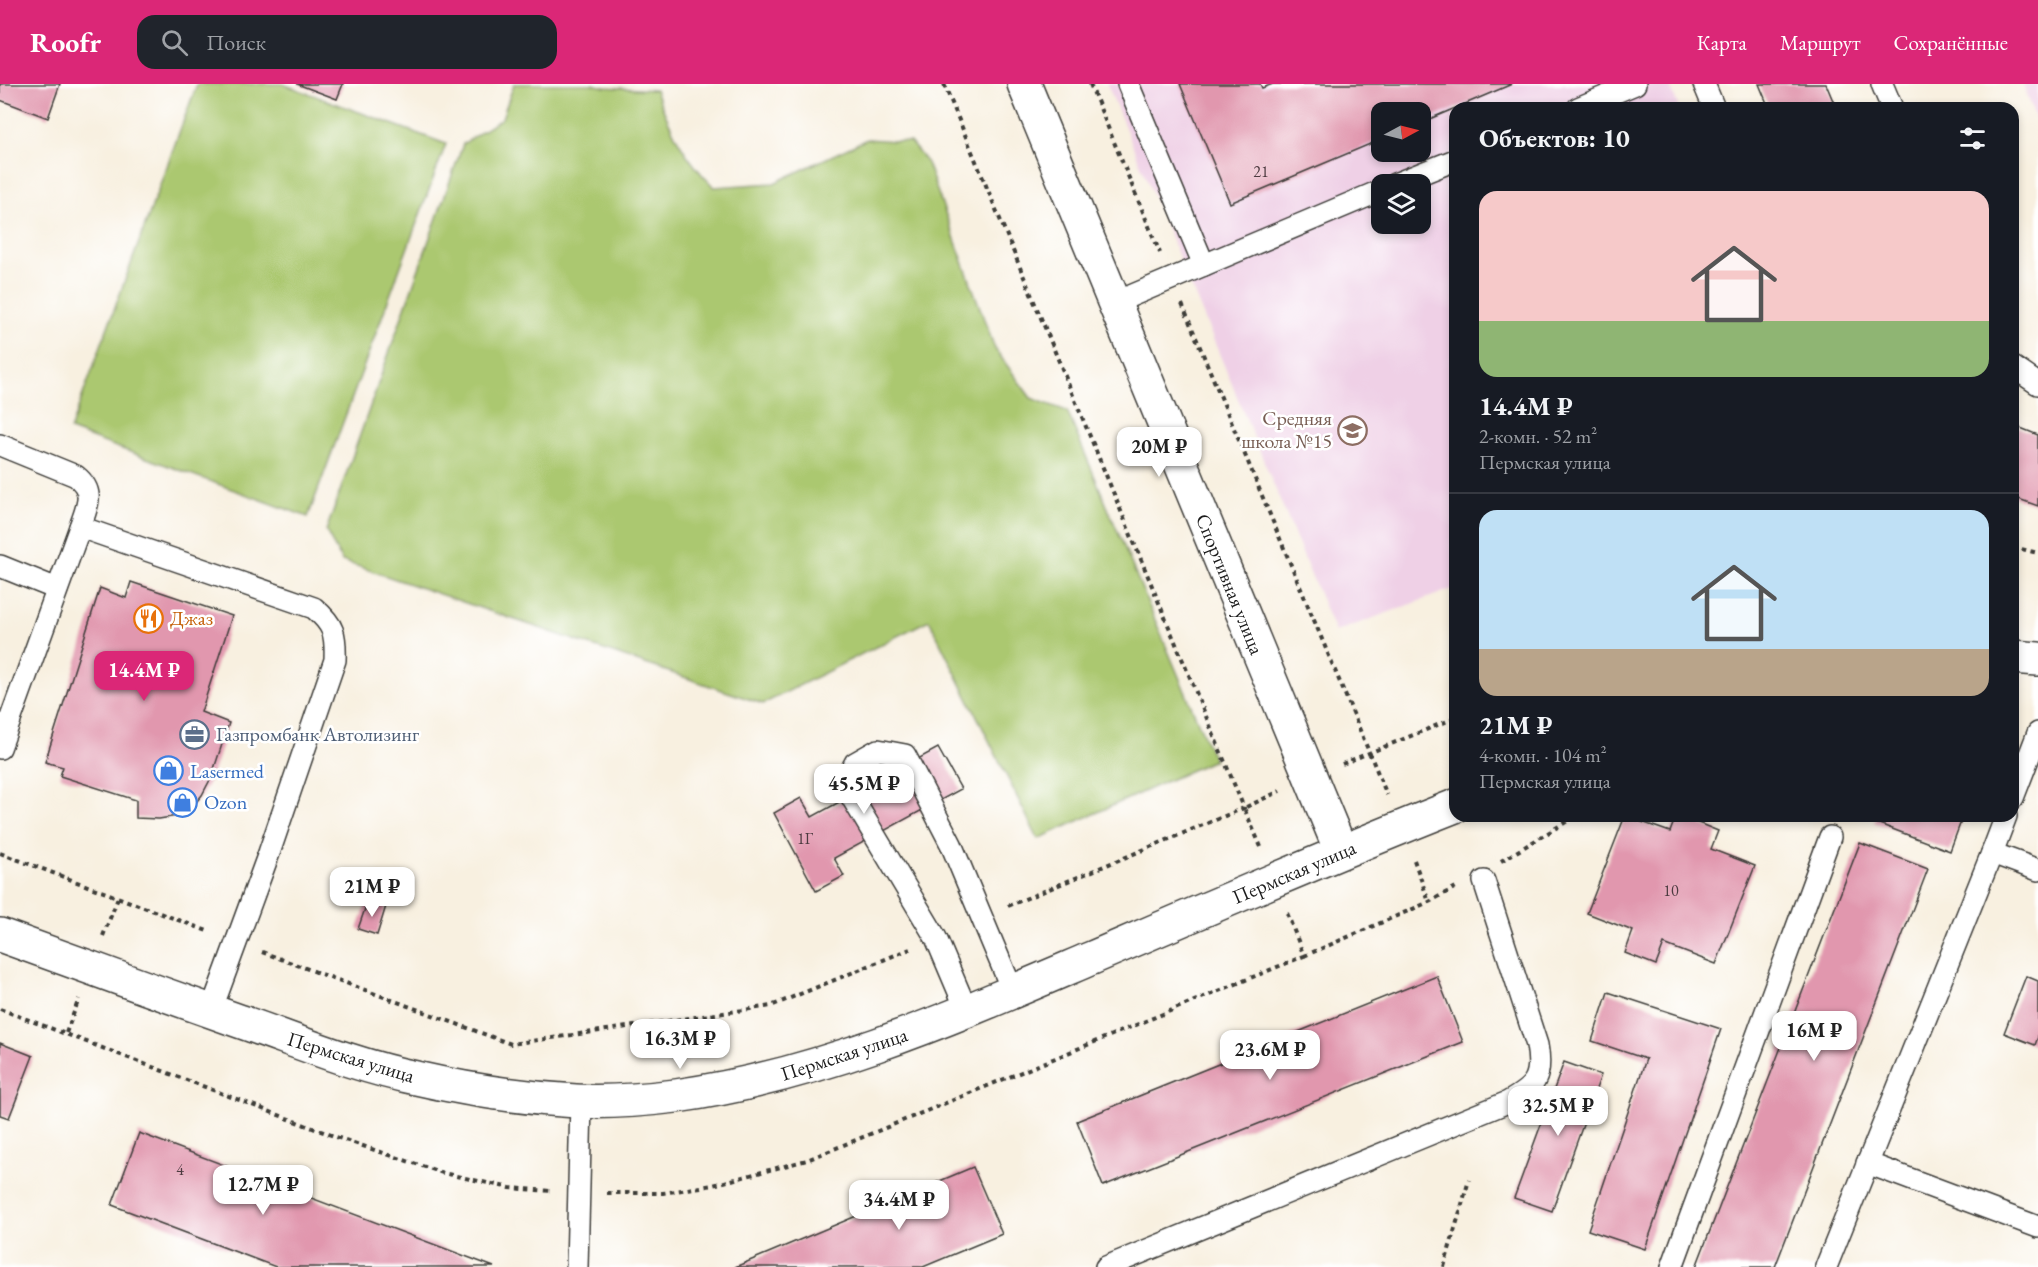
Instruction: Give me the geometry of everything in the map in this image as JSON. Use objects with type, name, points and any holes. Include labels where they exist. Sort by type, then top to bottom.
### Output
[{"type":"street","name":"Спортивная улица","points":[[1024,84],[1341,851]]},
{"type":"street","points":[[2019,657],[2038,658]]},
{"type":"street","name":"Пермская улица","points":[[0,934],[344,1058],[413,1078],[490,1092],[581,1102],[643,1100],[720,1090],[789,1073],[850,1054],[967,1011],[1341,851],[1449,808]]},
{"type":"lane","points":[[1128,84],[1204,265]]},
{"type":"lane","points":[[1592,102],[1635,84]]},
{"type":"lane","points":[[1704,84],[1712,102]]},
{"type":"lane","points":[[1882,84],[1890,102]]},
{"type":"lane","points":[[1419,174],[1449,162]]},
{"type":"lane","points":[[1114,303],[1371,195]]},
{"type":"lane","points":[[2019,371],[2038,384]]},
{"type":"lane","points":[[0,445],[76,476],[85,483],[89,493],[80,527],[0,748]]},
{"type":"lane","points":[[80,527],[314,608],[328,620],[335,639],[335,660],[212,1011]]},
{"type":"lane","points":[[0,566],[57,589]]},
{"type":"lane","points":[[2019,782],[2038,733]]},
{"type":"lane","points":[[967,1011],[936,938],[844,784],[855,763],[878,750],[905,755],[951,844],[1013,992]]},
{"type":"lane","points":[[1826,1267],[2004,822]]},
{"type":"lane","points":[[1672,1267],[1830,837]]},
{"type":"lane","points":[[1992,853],[2038,870]]},
{"type":"lane","points":[[1106,1267],[1508,1102],[1528,1091],[1536,1080],[1540,1060],[1537,1045],[1484,881]]},
{"type":"lane","points":[[577,1267],[581,1102]]},
{"type":"lane","points":[[1867,1163],[2038,1227]]},
{"type":"path","points":[[944,84],[1244,808]]},
{"type":"path","points":[[1090,84],[1401,827],[1429,902]]},
{"type":"path","points":[[2019,548],[2038,553]]},
{"type":"path","points":[[982,917],[1449,720]]},
{"type":"path","points":[[1497,864],[1566,822]]},
{"type":"path","points":[[0,853],[511,1044],[771,1006],[936,938]]},
{"type":"path","points":[[1304,956],[1429,902],[1458,885]]},
{"type":"path","points":[[1444,1267],[1469,1180]]},
{"type":"shaded area","name":"Средняя школа №15","points":[[1107,84],[1669,84],[1676,102],[1449,102],[1449,590],[1335,632]]},
{"type":"shaded area","points":[[2023,84],[2038,84],[2038,125]]},
{"type":"green space","points":[[197,84],[283,84],[446,144],[308,517],[70,430]]},
{"type":"green space","points":[[514,84],[592,84],[655,90],[679,142],[694,165],[714,187],[774,183],[867,139],[910,142],[927,163],[995,349],[1031,398],[1067,411],[1214,760],[1038,839],[929,620],[763,704],[342,561],[326,531],[463,144],[502,118]]},
{"type":"building","points":[[0,84],[60,84],[48,118],[0,100]]},
{"type":"building","points":[[297,84],[343,84],[337,99]]},
{"type":"building","points":[[1180,84],[1260,84],[1262,88],[1273,84],[1512,84],[1470,102],[1449,102],[1449,111],[1431,118],[1431,102],[1371,102],[1371,144],[1230,203]]},
{"type":"building","points":[[1759,84],[1826,84],[1834,102],[1766,102]]},
{"type":"building","points":[[2019,427],[2038,435],[2038,506],[2019,499]]},
{"type":"building","points":[[131,582],[232,616],[201,712],[229,723],[211,778],[192,807],[177,816],[159,819],[136,818],[136,800],[60,776],[63,767],[45,762],[100,588],[126,598]]},
{"type":"building","points":[[938,748],[961,789],[834,858],[844,876],[816,891],[774,813],[801,798],[812,817]]},
{"type":"building","points":[[1623,822],[1642,822],[1670,832],[1674,822],[1696,822],[1718,831],[1711,849],[1755,866],[1716,964],[1664,944],[1656,965],[1625,953],[1633,931],[1587,913]]},
{"type":"building","points":[[1874,822],[1961,822],[1950,851]]},
{"type":"building","points":[[1860,843],[1928,869],[1775,1267],[1696,1267]]},
{"type":"building","points":[[368,900],[386,906],[377,935],[358,929]]},
{"type":"building","points":[[1437,976],[1463,1042],[1103,1186],[1077,1121]]},
{"type":"building","points":[[2026,976],[2038,981],[2038,1037],[2035,1045],[2004,1033]]},
{"type":"building","points":[[1608,992],[1721,1029],[1645,1249],[1588,1230],[1646,1059],[1592,1041]]},
{"type":"building","points":[[0,1043],[33,1056],[9,1118],[0,1115]]},
{"type":"building","points":[[1564,1062],[1601,1075],[1552,1211],[1514,1198]]},
{"type":"building","points":[[139,1133],[494,1267],[276,1267],[112,1205]]},
{"type":"building","points":[[973,1167],[1002,1234],[923,1267],[735,1267]]},
{"type":"place","name":"Средняя школа №15","points":[[1353,430]]},
{"type":"place","name":"Джаз","points":[[149,618]]},
{"type":"place","name":"Газпромбанк Автолизинг","points":[[195,734]]},
{"type":"place","name":"Lasermed","points":[[169,771]]},
{"type":"place","name":"Ozon","points":[[183,802]]}]
